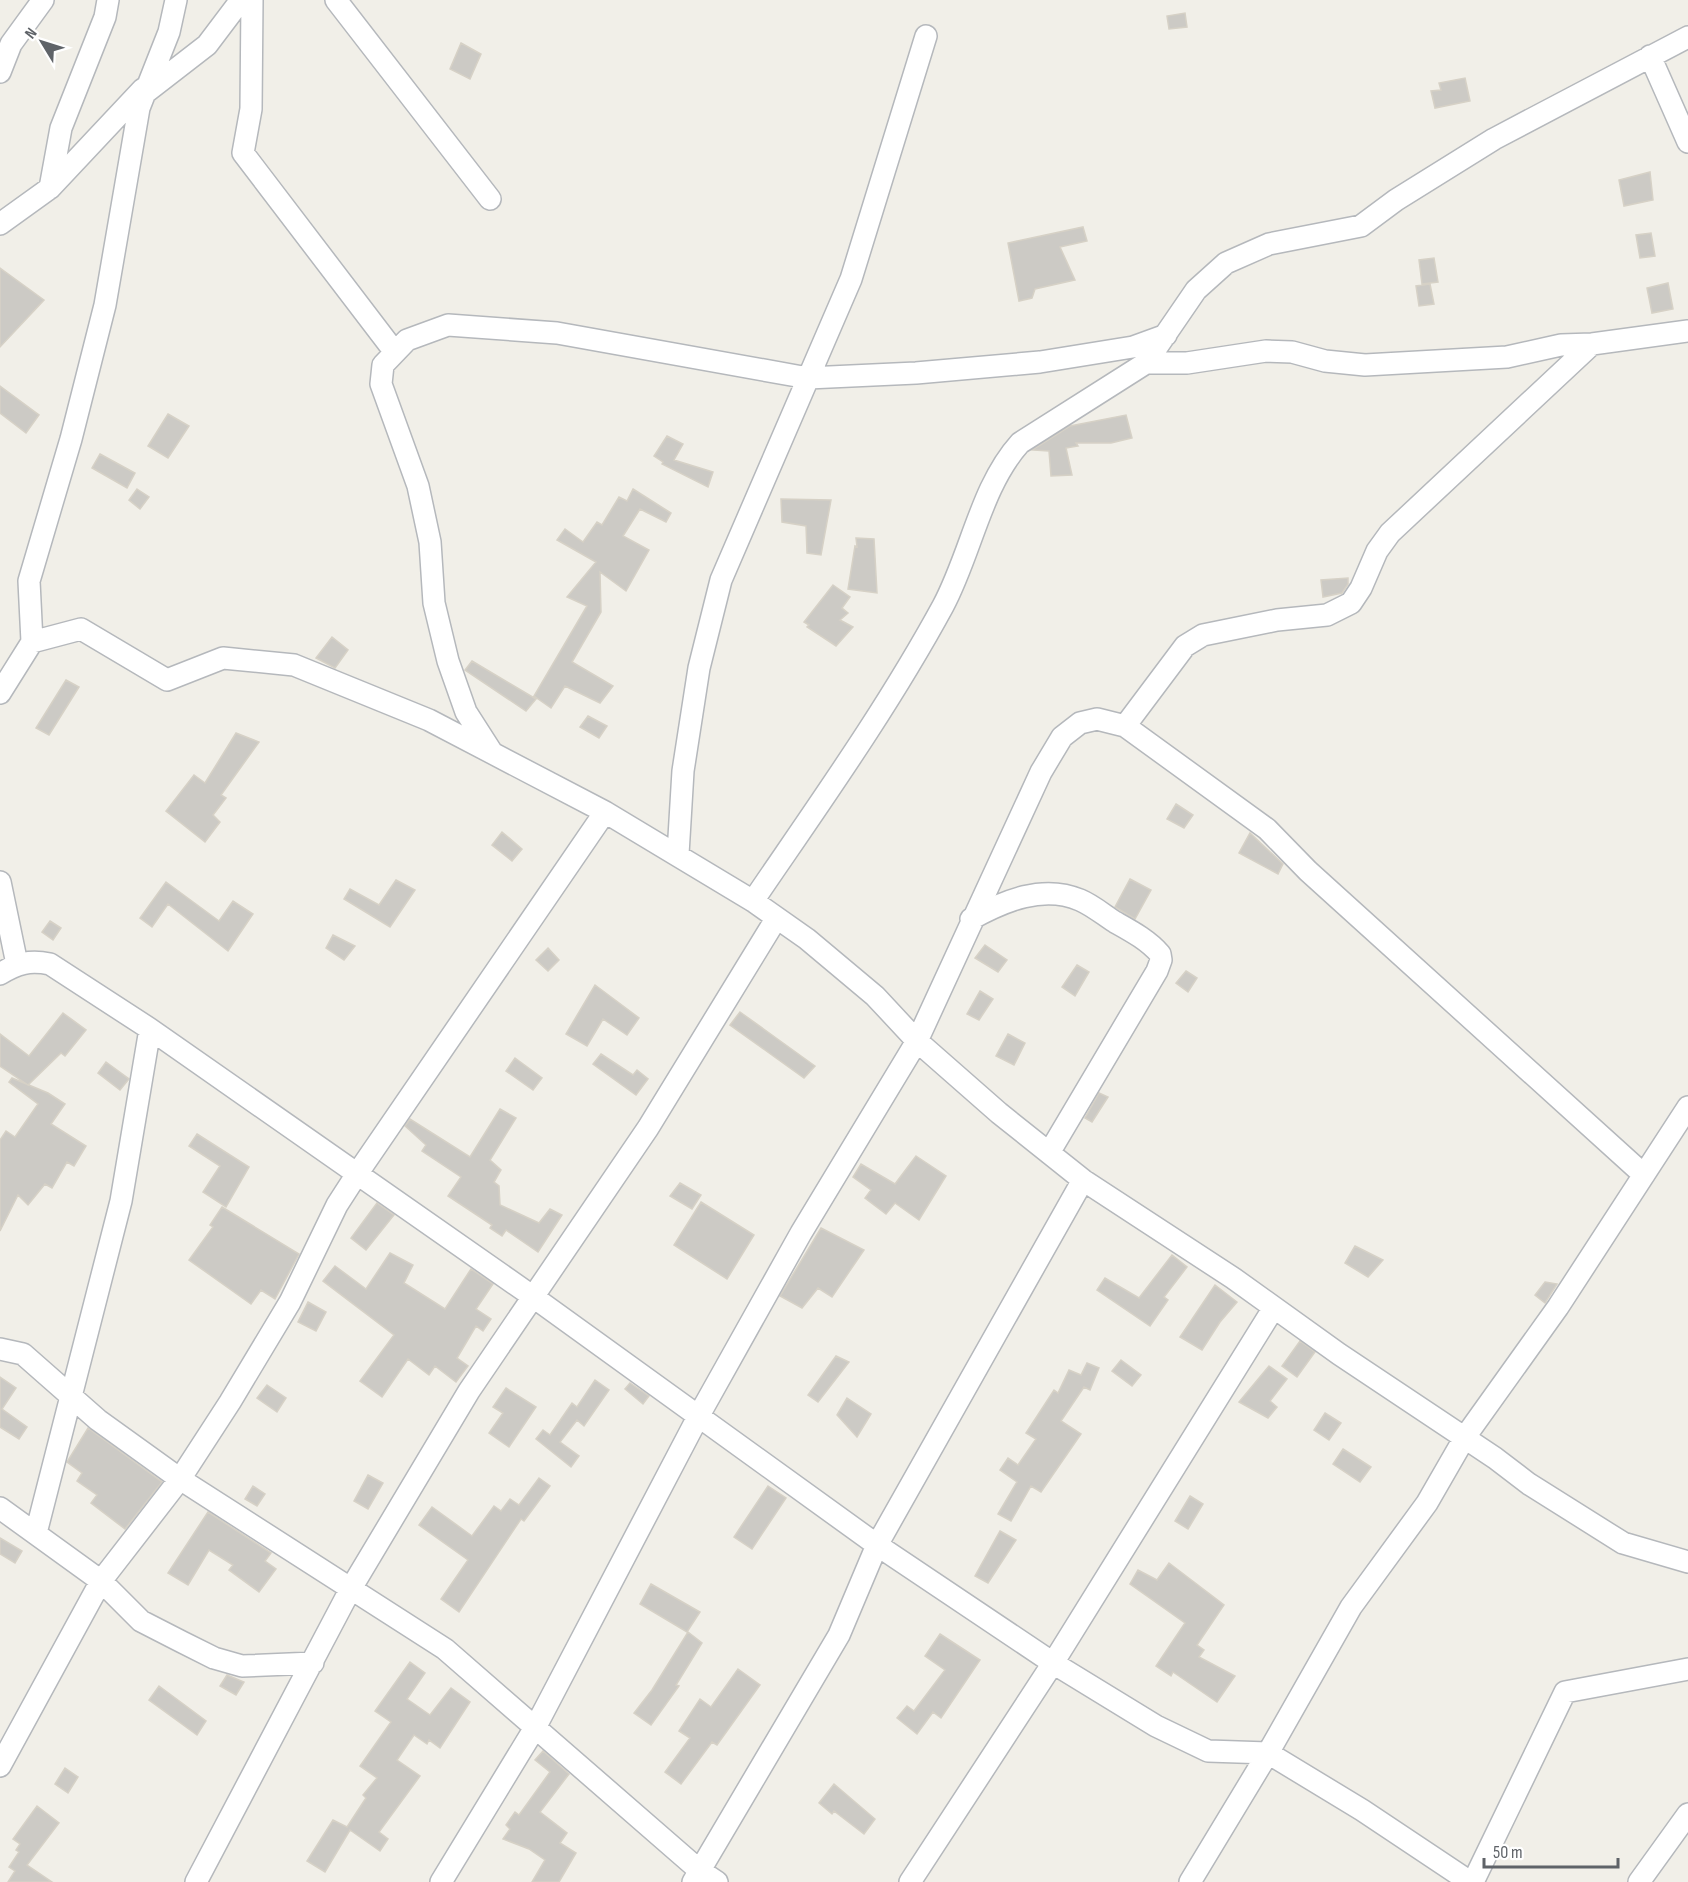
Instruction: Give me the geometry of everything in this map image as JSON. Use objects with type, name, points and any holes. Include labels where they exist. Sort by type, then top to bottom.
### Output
[{"type":"street","points":[[0,72],[16,35],[43,0]]},
{"type":"street","points":[[50,188],[61,128],[105,17],[108,0]]},
{"type":"street","points":[[0,693],[32,642],[29,580],[71,439],[105,305],[139,108],[170,32],[176,0]]},
{"type":"street","points":[[0,224],[50,188],[148,87],[207,45],[241,0]]},
{"type":"street","points":[[252,0],[251,109],[243,153],[394,351]]},
{"type":"street","points":[[336,0],[490,199]]},
{"type":"street","points":[[678,854],[683,771],[699,668],[721,580],[851,279],[926,36]]},
{"type":"street","points":[[753,901],[906,675],[952,589],[992,484],[1005,459],[1034,433],[1111,388],[1146,363],[1196,290],[1226,263],[1269,244],[1361,226],[1396,200],[1494,139],[1688,37]]},
{"type":"street","points":[[1650,56],[1688,142]]},
{"type":"street","points":[[492,752],[466,712],[448,661],[434,603],[430,542],[417,486],[381,384],[383,365],[394,351],[420,333],[448,326],[557,333],[808,378],[916,373],[1040,362],[1133,347],[1166,335]]},
{"type":"street","points":[[1146,363],[1187,363],[1266,351],[1292,352],[1325,361],[1365,365],[1507,357],[1561,345],[1592,344],[1688,331]]},
{"type":"street","points":[[1125,726],[1185,646],[1203,635],[1277,620],[1327,615],[1351,603],[1361,588],[1377,551],[1390,533],[1592,344]]},
{"type":"street","points":[[32,642],[81,629],[167,680],[222,658],[294,666],[429,720],[605,812],[753,901],[807,939],[875,996],[917,1041],[1083,1180],[1233,1278],[1273,1309],[1465,1437],[1529,1484],[1623,1543],[1688,1562]]},
{"type":"street","points":[[441,1882],[536,1726],[698,1417],[801,1233],[917,1041],[971,919],[1041,772],[1062,737],[1080,723],[1097,719],[1125,726],[1267,829],[1308,871],[1644,1175]]},
{"type":"street","points":[[0,1766],[101,1581],[180,1479],[230,1402],[290,1302],[337,1205],[605,812]]},
{"type":"street","points":[[0,882],[8,969],[34,961],[50,964],[150,1029],[532,1296],[877,1545],[1053,1663],[1156,1726],[1208,1751],[1268,1753],[1362,1810],[1471,1882],[1565,1692],[1688,1669]]},
{"type":"street","points":[[971,919],[1004,901],[1036,895],[1059,895],[1080,900],[1143,939],[1160,954],[1161,960],[1157,971],[1048,1153]]},
{"type":"street","points":[[196,1882],[350,1590],[469,1391],[648,1128],[776,919]]},
{"type":"street","points":[[36,1533],[121,1201],[150,1029]]},
{"type":"street","points":[[1190,1882],[1352,1607],[1427,1503],[1465,1437],[1558,1307],[1688,1107]]},
{"type":"street","points":[[696,1876],[839,1635],[877,1545],[1083,1180]]},
{"type":"street","points":[[910,1882],[1053,1663],[1273,1309]]},
{"type":"street","points":[[0,1349],[23,1354],[98,1420],[180,1479],[350,1590],[445,1648],[536,1726],[696,1876],[717,1882]]},
{"type":"street","points":[[0,1508],[101,1581],[141,1621],[214,1658],[242,1666],[313,1663]]},
{"type":"street","points":[[1639,1882],[1688,1814]]},
{"type":"building","points":[[1185,13],[1187,27],[1169,29],[1167,16]]},
{"type":"building","points":[[461,43],[481,54],[470,79],[450,69]]},
{"type":"building","points":[[1465,78],[1470,101],[1435,108],[1431,91],[1441,90],[1439,83]]},
{"type":"building","points":[[1650,172],[1653,200],[1624,206],[1619,180]]},
{"type":"building","points":[[1083,227],[1087,241],[1060,247],[1075,280],[1035,289],[1032,298],[1019,301],[1008,243]]},
{"type":"building","points":[[1651,233],[1655,256],[1640,258],[1636,235]]},
{"type":"building","points":[[1434,258],[1438,282],[1422,284],[1419,260]]},
{"type":"building","points":[[0,268],[44,300],[0,347]]},
{"type":"building","points":[[1668,283],[1673,309],[1652,313],[1647,288]]},
{"type":"building","points":[[1430,284],[1434,304],[1419,306],[1416,286]]},
{"type":"building","points":[[0,386],[39,415],[26,433],[0,413]]},
{"type":"building","points":[[168,414],[189,426],[168,458],[148,446]]},
{"type":"building","points":[[1126,415],[1132,438],[1111,443],[1076,443],[1078,446],[1066,448],[1072,475],[1051,476],[1049,451],[1032,450],[1070,426]]},
{"type":"building","points":[[667,436],[683,444],[674,460],[713,472],[708,487],[662,464],[663,462],[654,456]]},
{"type":"building","points":[[100,454],[135,473],[127,488],[92,468]]},
{"type":"building","points":[[137,489],[149,497],[140,509],[129,500]]},
{"type":"building","points":[[633,489],[671,513],[666,522],[640,509],[623,536],[649,550],[626,591],[600,572],[601,612],[572,662],[613,686],[600,703],[565,686],[551,708],[534,696],[587,606],[567,597],[596,562],[557,540],[565,529],[583,542],[597,522],[602,525],[619,497],[627,501]]},
{"type":"building","points":[[781,499],[831,500],[821,555],[807,553],[806,526],[782,522]]},
{"type":"building","points":[[856,538],[874,539],[877,593],[848,589],[855,546],[857,547]]},
{"type":"building","points":[[1348,578],[1348,584],[1342,593],[1323,597],[1321,580]]},
{"type":"building","points":[[833,585],[850,597],[842,608],[848,613],[840,620],[853,627],[836,646],[807,627],[809,625],[804,622]]},
{"type":"building","points":[[332,637],[348,650],[335,668],[316,658]]},
{"type":"building","points":[[472,661],[536,699],[526,711],[465,670]]},
{"type":"building","points":[[66,680],[79,687],[49,735],[36,728]]},
{"type":"building","points":[[588,716],[607,726],[599,738],[580,727]]},
{"type":"building","points":[[236,733],[259,742],[221,795],[226,798],[213,815],[220,822],[205,842],[166,811],[194,775],[205,783]]},
{"type":"building","points":[[1176,804],[1193,815],[1184,828],[1167,819]]},
{"type":"building","points":[[502,832],[522,849],[512,861],[492,845]]},
{"type":"building","points":[[1250,833],[1283,864],[1278,874],[1239,853]]},
{"type":"building","points":[[1130,879],[1151,890],[1135,919],[1115,907]]},
{"type":"building","points":[[396,880],[415,890],[390,927],[344,899],[350,889],[379,905]]},
{"type":"building","points":[[166,882],[219,921],[233,901],[253,914],[228,951],[168,904],[152,927],[140,918]]},
{"type":"building","points":[[50,921],[61,928],[53,940],[42,932]]},
{"type":"building","points":[[333,935],[355,946],[344,960],[326,948]]},
{"type":"building","points":[[985,945],[1007,960],[998,972],[975,958]]},
{"type":"building","points":[[548,948],[559,960],[548,971],[536,960]]},
{"type":"building","points":[[1077,965],[1089,972],[1075,996],[1062,987]]},
{"type":"building","points":[[1186,971],[1197,978],[1188,992],[1176,983]]},
{"type":"building","points":[[595,985],[639,1018],[627,1035],[603,1019],[587,1046],[566,1034]]},
{"type":"building","points":[[980,991],[993,999],[979,1020],[967,1014]]},
{"type":"building","points":[[740,1012],[815,1066],[804,1078],[730,1025]]},
{"type":"building","points":[[63,1013],[86,1030],[65,1056],[61,1053],[28,1085],[0,1066],[0,1034],[29,1056]]},
{"type":"building","points":[[1008,1034],[1025,1043],[1014,1065],[996,1056]]},
{"type":"building","points":[[601,1054],[633,1075],[637,1070],[648,1079],[636,1095],[593,1064]]},
{"type":"building","points":[[515,1058],[542,1078],[533,1090],[506,1071]]},
{"type":"building","points":[[106,1062],[129,1079],[120,1090],[98,1073]]},
{"type":"building","points":[[12,1078],[48,1093],[65,1104],[51,1124],[86,1146],[74,1166],[67,1162],[52,1188],[45,1184],[28,1205],[18,1195],[0,1231],[0,1140],[6,1131],[15,1137],[38,1104],[9,1082]]},
{"type":"building","points":[[1099,1093],[1108,1097],[1092,1122],[1085,1118]]},
{"type":"building","points":[[500,1109],[516,1118],[490,1160],[501,1170],[494,1182],[499,1186],[500,1205],[539,1223],[550,1209],[562,1215],[538,1252],[506,1230],[502,1236],[490,1228],[492,1225],[448,1196],[461,1177],[422,1151],[426,1145],[405,1126],[410,1119],[470,1157]]},
{"type":"building","points":[[197,1134],[249,1167],[226,1207],[203,1192],[220,1166],[189,1146]]},
{"type":"building","points":[[916,1156],[946,1176],[919,1220],[895,1203],[886,1214],[865,1198],[871,1190],[853,1177],[861,1164],[895,1184]]},
{"type":"building","points":[[680,1183],[701,1195],[692,1209],[670,1196]]},
{"type":"building","points":[[701,1202],[754,1235],[727,1279],[674,1245]]},
{"type":"building","points":[[377,1203],[394,1215],[366,1250],[351,1238]]},
{"type":"building","points":[[222,1207],[299,1254],[275,1299],[261,1290],[251,1304],[189,1260],[213,1227],[210,1225]]},
{"type":"building","points":[[821,1228],[864,1250],[832,1297],[818,1288],[802,1308],[780,1296]]},
{"type":"building","points":[[1355,1246],[1383,1260],[1368,1277],[1345,1263]]},
{"type":"building","points":[[390,1253],[413,1265],[404,1283],[445,1309],[471,1269],[493,1284],[476,1309],[491,1319],[483,1331],[476,1326],[457,1358],[468,1366],[456,1382],[435,1366],[429,1375],[408,1359],[382,1397],[360,1381],[394,1335],[323,1281],[335,1266],[366,1289]]},
{"type":"building","points":[[1172,1255],[1187,1267],[1164,1297],[1168,1300],[1150,1326],[1097,1290],[1105,1278],[1139,1298]]},
{"type":"building","points":[[1545,1282],[1557,1284],[1545,1303],[1535,1295]]},
{"type":"building","points":[[1215,1285],[1237,1302],[1220,1322],[1202,1350],[1180,1337]]},
{"type":"building","points":[[308,1302],[326,1312],[316,1331],[298,1322]]},
{"type":"building","points":[[1300,1341],[1315,1352],[1297,1377],[1282,1366]]},
{"type":"building","points":[[836,1356],[849,1362],[818,1402],[808,1395]]},
{"type":"building","points":[[1121,1360],[1141,1375],[1132,1386],[1112,1371]]},
{"type":"building","points":[[1087,1363],[1099,1368],[1090,1390],[1084,1387],[1061,1421],[1081,1434],[1041,1492],[1031,1486],[1011,1521],[998,1514],[1017,1482],[1000,1470],[1008,1458],[1018,1465],[1036,1439],[1026,1433],[1054,1390],[1058,1393],[1069,1370],[1081,1375]]},
{"type":"building","points":[[1269,1366],[1287,1379],[1270,1401],[1277,1407],[1268,1418],[1239,1402]]},
{"type":"building","points":[[0,1377],[16,1388],[2,1409],[27,1427],[19,1439],[0,1427]]},
{"type":"building","points":[[595,1380],[609,1390],[584,1426],[577,1420],[560,1442],[579,1456],[571,1467],[536,1439],[543,1430],[550,1435],[572,1403],[577,1407]]},
{"type":"building","points":[[630,1383],[649,1396],[643,1404],[625,1389]]},
{"type":"building","points":[[267,1385],[286,1398],[277,1412],[257,1398]]},
{"type":"building","points":[[506,1388],[536,1407],[509,1447],[489,1433],[503,1413],[493,1407]]},
{"type":"building","points":[[847,1398],[871,1414],[857,1437],[837,1415]]},
{"type":"building","points":[[1325,1413],[1341,1423],[1329,1440],[1314,1430]]},
{"type":"building","points":[[88,1428],[162,1482],[125,1529],[91,1503],[97,1495],[77,1481],[82,1473],[67,1462]]},
{"type":"building","points":[[1343,1449],[1371,1467],[1360,1482],[1333,1464]]},
{"type":"building","points":[[368,1475],[383,1483],[368,1509],[354,1501]]},
{"type":"building","points":[[539,1478],[550,1486],[524,1521],[521,1519],[459,1612],[441,1599],[468,1560],[419,1525],[432,1507],[472,1536],[494,1506],[501,1511],[510,1499],[519,1505]]},
{"type":"building","points":[[253,1486],[265,1494],[257,1506],[245,1499]]},
{"type":"building","points":[[768,1486],[786,1498],[752,1549],[734,1537]]},
{"type":"building","points":[[1190,1496],[1203,1504],[1188,1529],[1175,1521]]},
{"type":"building","points":[[208,1512],[271,1553],[265,1561],[276,1569],[259,1592],[229,1570],[233,1565],[209,1550],[188,1585],[168,1573]]},
{"type":"building","points":[[1000,1531],[1016,1540],[988,1583],[975,1576]]},
{"type":"building","points":[[0,1538],[22,1551],[15,1563],[0,1554]]},
{"type":"building","points":[[1169,1563],[1224,1605],[1197,1645],[1204,1650],[1199,1657],[1235,1676],[1217,1702],[1173,1672],[1171,1676],[1156,1666],[1185,1623],[1130,1584],[1138,1570],[1157,1580]]},
{"type":"building","points":[[651,1584],[700,1612],[687,1632],[640,1604]]},
{"type":"building","points":[[688,1632],[702,1643],[676,1685],[679,1686],[651,1725],[634,1713],[652,1690]]},
{"type":"building","points":[[940,1634],[980,1660],[941,1718],[933,1712],[917,1734],[897,1718],[907,1706],[914,1711],[945,1670],[925,1656]]},
{"type":"building","points":[[410,1662],[425,1673],[407,1699],[430,1715],[451,1688],[470,1702],[440,1748],[429,1740],[427,1744],[414,1735],[397,1760],[420,1776],[379,1832],[388,1839],[380,1851],[350,1830],[325,1872],[307,1861],[333,1820],[347,1827],[366,1798],[363,1795],[377,1778],[360,1766],[391,1722],[375,1711]]},
{"type":"building","points":[[738,1669],[760,1685],[717,1745],[712,1742],[681,1784],[665,1772],[690,1738],[679,1731],[700,1699],[711,1707]]},
{"type":"building","points":[[227,1675],[244,1682],[236,1695],[220,1686]]},
{"type":"building","points":[[159,1686],[206,1721],[197,1735],[149,1700]]},
{"type":"building","points":[[543,1751],[569,1774],[540,1812],[567,1833],[560,1843],[576,1853],[559,1882],[532,1882],[545,1860],[529,1849],[503,1839],[510,1829],[506,1825],[515,1812],[519,1815],[550,1772],[535,1760]]},
{"type":"building","points":[[65,1768],[78,1777],[68,1793],[55,1784]]},
{"type":"building","points":[[834,1784],[875,1819],[864,1834],[834,1811],[832,1814],[819,1803]]},
{"type":"building","points":[[37,1806],[59,1823],[27,1865],[52,1882],[8,1882],[15,1871],[9,1867],[19,1852],[16,1850],[20,1844],[13,1839]]}]
